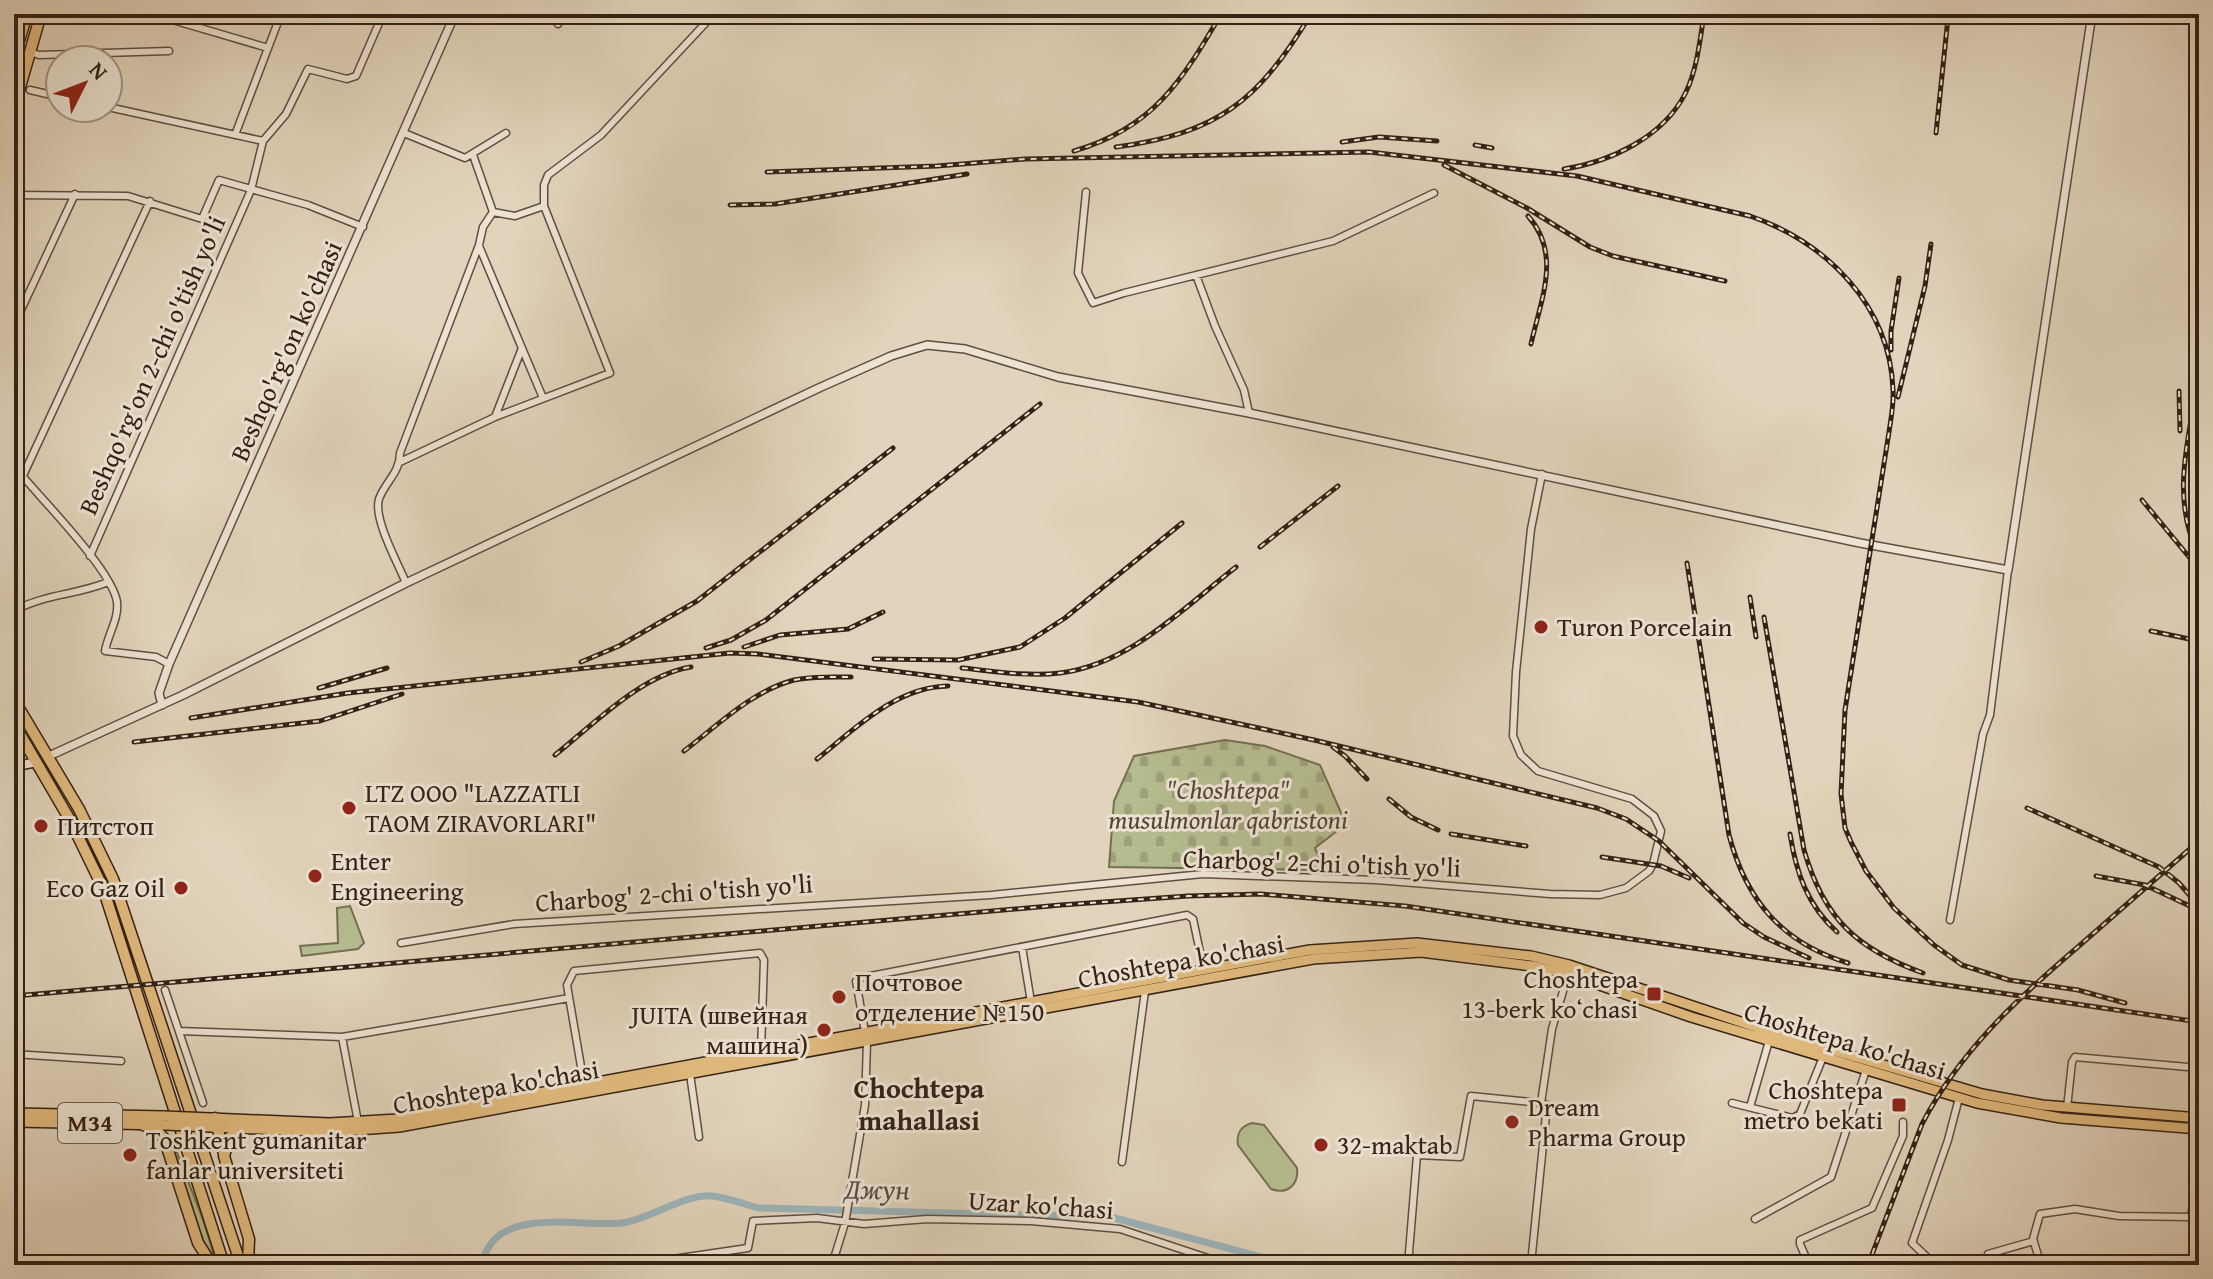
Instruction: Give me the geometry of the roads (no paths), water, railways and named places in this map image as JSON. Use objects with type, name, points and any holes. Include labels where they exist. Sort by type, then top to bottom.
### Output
[{"type":"highway","points":[[14,58],[27,14]]},
{"type":"highway","points":[[14,108],[41,14]]},
{"type":"highway","points":[[14,700],[92,831],[118,891],[241,1265]]},
{"type":"highway","points":[[14,724],[84,844],[103,888],[224,1265]]},
{"type":"highway","points":[[37,762],[49,756]]},
{"type":"highway","points":[[214,1123],[249,1239],[248,1265]]},
{"type":"highway","points":[[141,1124],[153,1128],[164,1138],[198,1243],[212,1265]]},
{"type":"highway","points":[[224,1156],[229,1138],[240,1129]]},
{"type":"main road","points":[[14,770],[37,762]]},
{"type":"main road","name":"Choshtepa ko'chasi","points":[[14,1113],[214,1123],[398,1119],[690,1074],[963,1019],[1145,991],[1359,950],[1417,943],[1494,950],[1569,965],[1771,1032],[1982,1094],[2067,1108],[2199,1118]]},
{"type":"main road","name":"Choshtepa ko'chasi","points":[[963,1019],[1031,1002],[1310,950],[1458,955],[1568,974],[1691,1017],[1959,1098],[2061,1118],[2199,1129]]},
{"type":"main road","name":"Choshtepa ko'chasi","points":[[214,1123],[240,1129],[330,1132],[440,1121],[584,1084],[761,1051],[866,1037]]},
{"type":"main road","name":"Choshtepa ko'chasi","points":[[14,1122],[141,1124],[165,1120]]},
{"type":"street","points":[[235,135],[281,14]]},
{"type":"street","points":[[124,111],[263,141],[286,114],[308,69],[347,79],[356,76],[383,14]]},
{"type":"street","name":"Beshqo'rg'on ko'chasi","points":[[162,705],[159,693],[169,664],[455,14]]},
{"type":"street","points":[[558,24],[562,14]]},
{"type":"street","points":[[400,462],[495,417],[610,373],[544,206],[544,185],[548,175],[601,135],[714,14]]},
{"type":"street","points":[[1950,920],[1983,734],[1990,715],[2008,570],[2092,14]]},
{"type":"street","points":[[166,18],[268,48]]},
{"type":"street","points":[[30,52],[39,55],[169,51]]},
{"type":"street","points":[[21,88],[44,93]]},
{"type":"street","points":[[404,133],[465,158],[506,133]]},
{"type":"street","name":"Beshqo'rg'on 2-chi o'tish yo'li","points":[[90,556],[251,190],[263,141]]},
{"type":"street","points":[[473,155],[493,212]]},
{"type":"street","points":[[14,195],[128,196],[202,219],[219,180],[308,205],[363,227]]},
{"type":"street","points":[[1086,192],[1078,273],[1093,303],[1333,241],[1434,193]]},
{"type":"street","points":[[14,325],[75,194]]},
{"type":"street","points":[[14,495],[150,201]]},
{"type":"street","points":[[493,212],[515,216],[544,206]]},
{"type":"street","points":[[406,583],[377,512],[380,496],[400,462],[400,453],[479,245],[483,227],[493,212]]},
{"type":"street","points":[[479,245],[543,398]]},
{"type":"street","points":[[1196,275],[1244,390],[1249,413]]},
{"type":"street","points":[[49,756],[162,705],[406,583],[855,371],[927,345],[965,349],[1058,377],[1249,413],[1792,529],[2008,570]]},
{"type":"street","points":[[495,417],[522,348]]},
{"type":"street","points":[[14,466],[90,556],[117,599],[117,612],[105,651],[156,657],[169,664]]},
{"type":"street","name":"Charbog' 2-chi o'tish yo'li","points":[[401,943],[514,924],[991,895],[1203,874],[1376,880],[1550,894],[1600,895],[1626,888],[1649,871],[1653,864],[1661,831],[1654,816],[1632,799],[1538,771],[1521,755],[1513,736],[1529,545],[1542,474]]},
{"type":"street","points":[[14,611],[37,599],[86,590],[108,582]]},
{"type":"street","points":[[831,1263],[846,1220],[865,1105],[866,1037],[856,985],[858,979],[1189,915],[1193,919],[1204,971]]},
{"type":"street","points":[[1022,947],[1031,1002]]},
{"type":"street","points":[[584,1084],[567,985],[574,971],[760,953],[764,960],[761,1051]]},
{"type":"street","points":[[1541,1103],[1552,1029],[1568,974]]},
{"type":"street","points":[[165,990],[203,1103]]},
{"type":"street","points":[[1122,1162],[1145,991]]},
{"type":"street","points":[[179,1031],[342,1037],[569,998]]},
{"type":"street","points":[[342,1037],[358,1122]]},
{"type":"street","points":[[1750,1107],[1769,1041]]},
{"type":"street","points":[[14,1054],[121,1061]]},
{"type":"street","points":[[1732,1103],[1793,1118],[1800,1114],[1823,1057]]},
{"type":"street","points":[[2067,1108],[2075,1057],[2199,1068]]},
{"type":"street","points":[[1755,1219],[1831,1177],[1866,1070]]},
{"type":"street","points":[[690,1074],[699,1137]]},
{"type":"street","points":[[1408,1265],[1417,1155],[1460,1157],[1471,1096],[1547,1105],[1531,1264]]},
{"type":"street","points":[[1931,1265],[1930,1260],[1912,1243],[1948,1140],[1959,1098]]},
{"type":"street","points":[[1809,1265],[1800,1240],[1872,1208],[1903,1136],[1903,1122]]},
{"type":"street","points":[[2199,1194],[2194,1198],[2191,1217],[2199,1244]]},
{"type":"street","points":[[2041,1265],[2034,1241],[2040,1214],[2075,1209],[2119,1216],[2191,1217]]},
{"type":"street","name":"Uzar ko'chasi","points":[[632,1265],[748,1248],[753,1221],[817,1218],[864,1224],[927,1219],[1120,1229],[1229,1265]]},
{"type":"street","points":[[1988,1254],[2034,1241]]},
{"type":"waterway","name":"Джун","points":[[482,1265],[489,1246],[503,1233],[520,1226],[562,1222],[622,1223],[684,1200],[709,1196],[758,1208],[1111,1217],[1291,1265]]},
{"type":"railway","points":[[1074,151],[1125,129],[1145,115],[1178,81],[1221,14]]},
{"type":"railway","points":[[1116,147],[1182,133],[1232,108],[1273,70],[1311,14]]},
{"type":"railway","points":[[1564,169],[1617,153],[1634,145],[1664,122],[1690,83],[1704,14]]},
{"type":"railway","points":[[1936,133],[1948,18]]},
{"type":"railway","points":[[1342,142],[1379,137],[1437,141]]},
{"type":"railway","points":[[1475,145],[1492,148]]},
{"type":"railway","points":[[767,172],[937,166],[1025,159],[1369,152],[1577,176],[1750,216],[1804,242],[1828,260],[1866,304],[1880,331],[1889,359],[1893,390],[1845,710],[1841,794],[1845,828],[1866,871],[1894,908],[1934,945],[1962,965],[2009,980],[2078,990],[2125,1003]]},
{"type":"railway","points":[[1444,165],[1527,208],[1590,247],[1613,256],[1725,281]]},
{"type":"railway","points":[[730,205],[775,204],[967,174]]},
{"type":"railway","points":[[1528,216],[1538,231],[1547,261],[1531,344]]},
{"type":"railway","points":[[1898,397],[1925,286],[1931,244]]},
{"type":"railway","points":[[1891,350],[1899,278]]},
{"type":"railway","points":[[2199,375],[2187,443],[2183,489],[2190,533],[2199,555]]},
{"type":"railway","points":[[2179,391],[2180,431]]},
{"type":"railway","points":[[706,648],[731,640],[766,620],[1040,404]]},
{"type":"railway","points":[[2194,481],[2199,442]]},
{"type":"railway","points":[[581,662],[619,646],[697,601],[893,448]]},
{"type":"railway","points":[[1260,547],[1338,486]]},
{"type":"railway","points":[[2142,500],[2199,569]]},
{"type":"railway","points":[[874,659],[958,660],[1020,647],[1065,618],[1182,523]]},
{"type":"railway","points":[[1687,563],[1729,835],[1736,858],[1745,880],[1770,916],[1804,944],[1848,963]]},
{"type":"railway","points":[[962,668],[1036,674],[1085,668],[1132,647],[1175,617],[1236,567]]},
{"type":"railway","points":[[1750,597],[1756,637]]},
{"type":"railway","points":[[744,647],[780,635],[848,629],[883,612]]},
{"type":"railway","points":[[1764,617],[1804,850],[1812,874],[1833,913],[1846,928],[1879,953],[1923,973]]},
{"type":"railway","points":[[2151,631],[2199,641]]},
{"type":"railway","points":[[191,718],[348,693],[730,653],[1138,702],[1314,740],[1597,808],[1626,819],[1659,841],[1743,923],[1764,937],[1809,958]]},
{"type":"railway","points":[[555,755],[636,690],[672,672],[691,667]]},
{"type":"railway","points":[[319,688],[387,668]]},
{"type":"railway","points":[[684,751],[736,710],[779,685],[808,678],[851,677]]},
{"type":"railway","points":[[817,759],[894,701],[911,693],[948,686]]},
{"type":"railway","points":[[134,742],[320,721],[402,694]]},
{"type":"railway","points":[[1333,747],[1367,779]]},
{"type":"railway","points":[[1389,799],[1411,817],[1438,830]]},
{"type":"railway","points":[[2027,808],[2159,867],[2179,883],[2199,906]]},
{"type":"railway","points":[[1451,834],[1526,846]]},
{"type":"railway","points":[[1790,834],[1804,887],[1818,911],[1837,932]]},
{"type":"railway","points":[[1868,1265],[1922,1124],[1954,1073],[1992,1028],[2034,986],[2199,841]]},
{"type":"railway","points":[[1602,857],[1661,866],[1689,878]]},
{"type":"railway","points":[[2096,876],[2145,885],[2194,908]]},
{"type":"railway","points":[[14,996],[1061,905],[1261,894],[1405,906],[2199,1022]]},
{"type":"place","name":"Turon Porcelain","points":[[1541,627]]},
{"type":"place","name":"LTZ OOO \"LAZZATLI TAOM ZIRAVORLARI\"","points":[[349,808]]},
{"type":"place","name":"Питстоп","points":[[41,826]]},
{"type":"place","name":"Enter Engineering","points":[[315,876]]},
{"type":"place","name":"Eco Gaz Oil","points":[[181,888]]},
{"type":"place","name":"Choshtepa 13-berk koʻchasi","points":[[1654,994]]},
{"type":"place","name":"Почтовое отделение №150","points":[[839,997]]},
{"type":"place","name":"JUITA (швейная машина)","points":[[824,1030]]},
{"type":"place","name":"Choshtepa metro bekati","points":[[1899,1105]]},
{"type":"place","name":"Dream Pharma Group","points":[[1512,1122]]},
{"type":"place","name":"32-maktab","points":[[1321,1145]]},
{"type":"place","name":"Toshkent gumanitar fanlar universiteti","points":[[130,1155]]},
{"type":"district","name":"Chochtepa mahallasi","points":[[919,1104]]},
{"type":"park label","name":"\"Choshtepa\" musulmonlar qabristoni","points":[[1228,805]]}]
